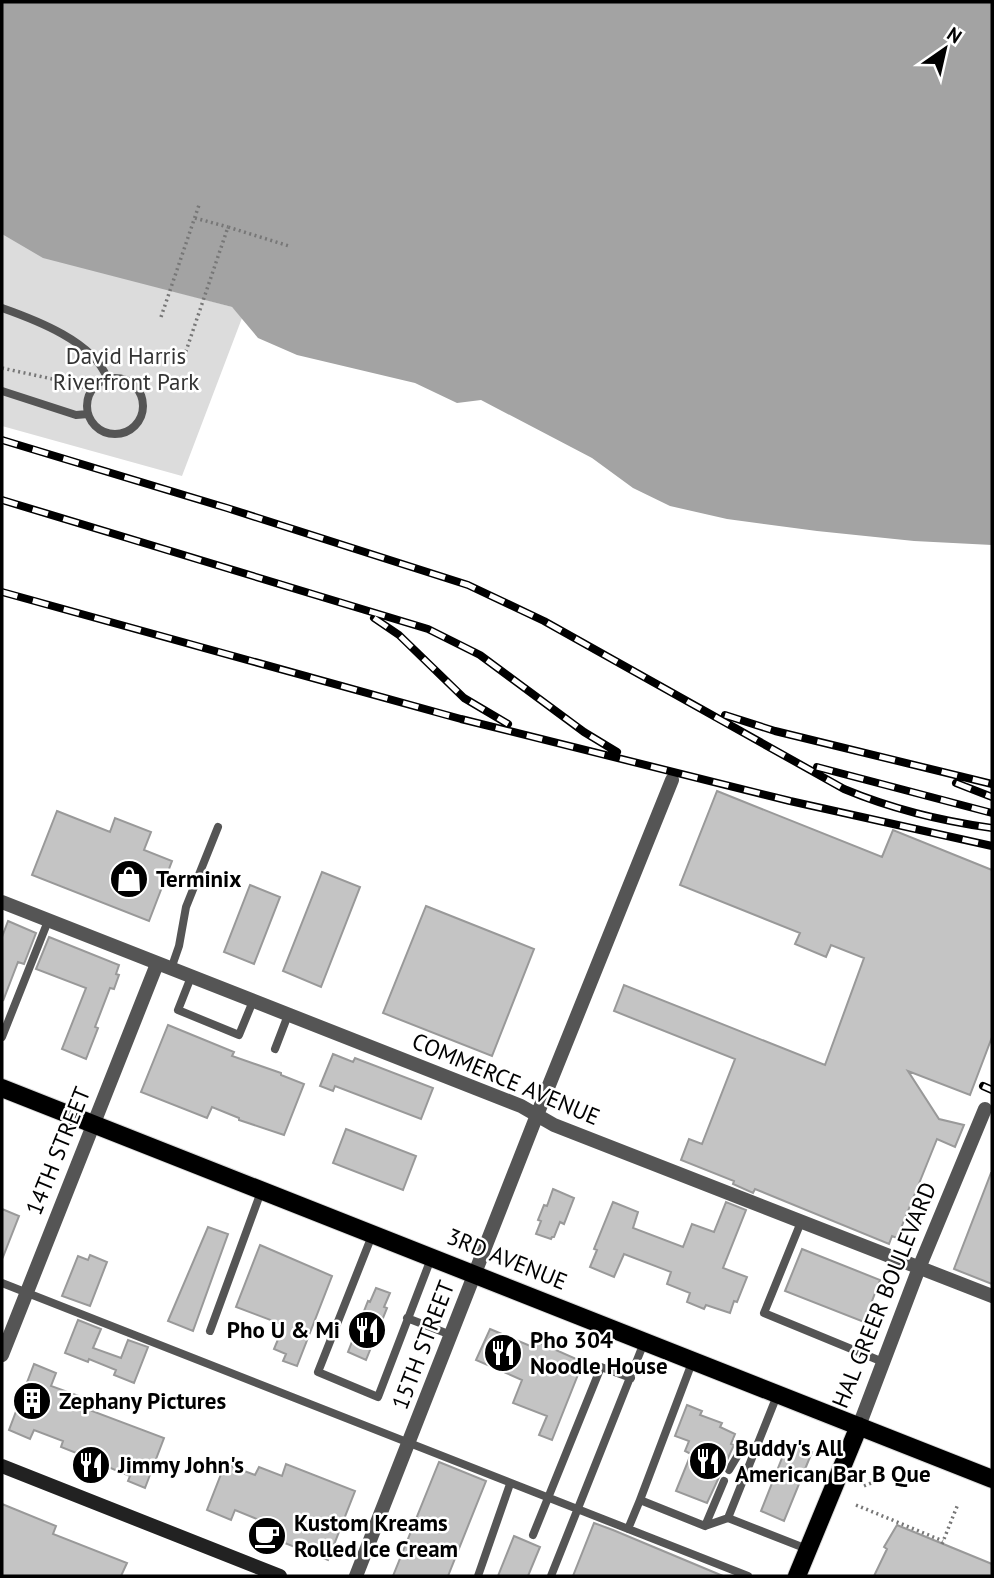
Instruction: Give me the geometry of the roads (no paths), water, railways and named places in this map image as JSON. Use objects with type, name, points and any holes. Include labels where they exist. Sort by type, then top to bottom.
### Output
[{"type":"main road","name":"3RD AVENUE","points":[[2,1088],[992,1479]]},
{"type":"main road","name":"HAL GREER BOULEVARD","points":[[797,1576],[859,1426]]},
{"type":"street","name":"15TH STREET","points":[[356,1576],[672,780]]},
{"type":"street","name":"COMMERCE AVENUE","points":[[2,902],[521,1106],[554,1125],[992,1296]]},
{"type":"street","name":"14TH STREET","points":[[2,1355],[94,1123],[164,966]]},
{"type":"street","name":"HAL GREER BOULEVARD","points":[[859,1426],[919,1268],[985,1109]]},
{"type":"street","points":[[2,1466],[279,1576]]},
{"type":"lane","points":[[2,308],[35,321],[73,342],[97,360],[107,378]]},
{"type":"lane","points":[[107,378],[127,380],[141,394],[144,404],[138,424],[120,434],[100,430],[88,414],[90,392],[107,378]]},
{"type":"lane","points":[[2,391],[76,415],[88,414]]},
{"type":"lane","points":[[164,966],[179,946],[186,907],[218,827]]},
{"type":"lane","points":[[2,1037],[48,920]]},
{"type":"lane","points":[[191,977],[178,1010],[239,1035],[253,1001]]},
{"type":"lane","points":[[275,1049],[288,1015]]},
{"type":"lane","points":[[210,1331],[262,1189]]},
{"type":"lane","points":[[801,1222],[764,1313],[883,1362]]},
{"type":"lane","points":[[373,1233],[318,1372],[378,1397],[432,1256]]},
{"type":"lane","points":[[2,1283],[748,1576]]},
{"type":"lane","points":[[407,1318],[451,1335]]},
{"type":"lane","points":[[551,1576],[645,1340]]},
{"type":"lane","points":[[628,1529],[693,1359]]},
{"type":"lane","points":[[533,1535],[601,1367],[631,1378]]},
{"type":"lane","points":[[728,1518],[778,1393]]},
{"type":"lane","points":[[729,1469],[738,1455],[757,1446]]},
{"type":"lane","points":[[705,1527],[724,1481]]},
{"type":"lane","points":[[478,1576],[510,1484]]},
{"type":"lane","points":[[640,1500],[705,1527],[728,1518],[808,1550]]},
{"type":"railway","points":[[2,440],[468,585],[544,621],[844,789],[917,813],[992,828]]},
{"type":"railway","points":[[2,500],[428,629],[480,655],[584,732],[617,752]]},
{"type":"railway","points":[[2,592],[461,719],[790,801],[992,846]]},
{"type":"railway","points":[[374,618],[399,635],[464,698],[508,724]]},
{"type":"railway","points":[[725,715],[775,731],[992,784]]},
{"type":"railway","points":[[817,767],[992,813]]},
{"type":"railway","points":[[956,783],[992,797]]},
{"type":"railway","points":[[983,1086],[992,1090]]},
{"type":"place","name":"Terminix","points":[[129,879]]},
{"type":"place","name":"Pho U & Mi","points":[[367,1330]]},
{"type":"place","name":"Pho 304 Noodle House","points":[[503,1353]]},
{"type":"place","name":"Zephany Pictures","points":[[32,1401]]},
{"type":"place","name":"Buddy's All American Bar B Que","points":[[708,1461]]},
{"type":"place","name":"Jimmy John's","points":[[91,1465]]},
{"type":"place","name":"Kustom Kreams Rolled Ice Cream","points":[[267,1536]]},
{"type":"park label","name":"David Harris Riverfront Park","points":[[126,369]]}]
